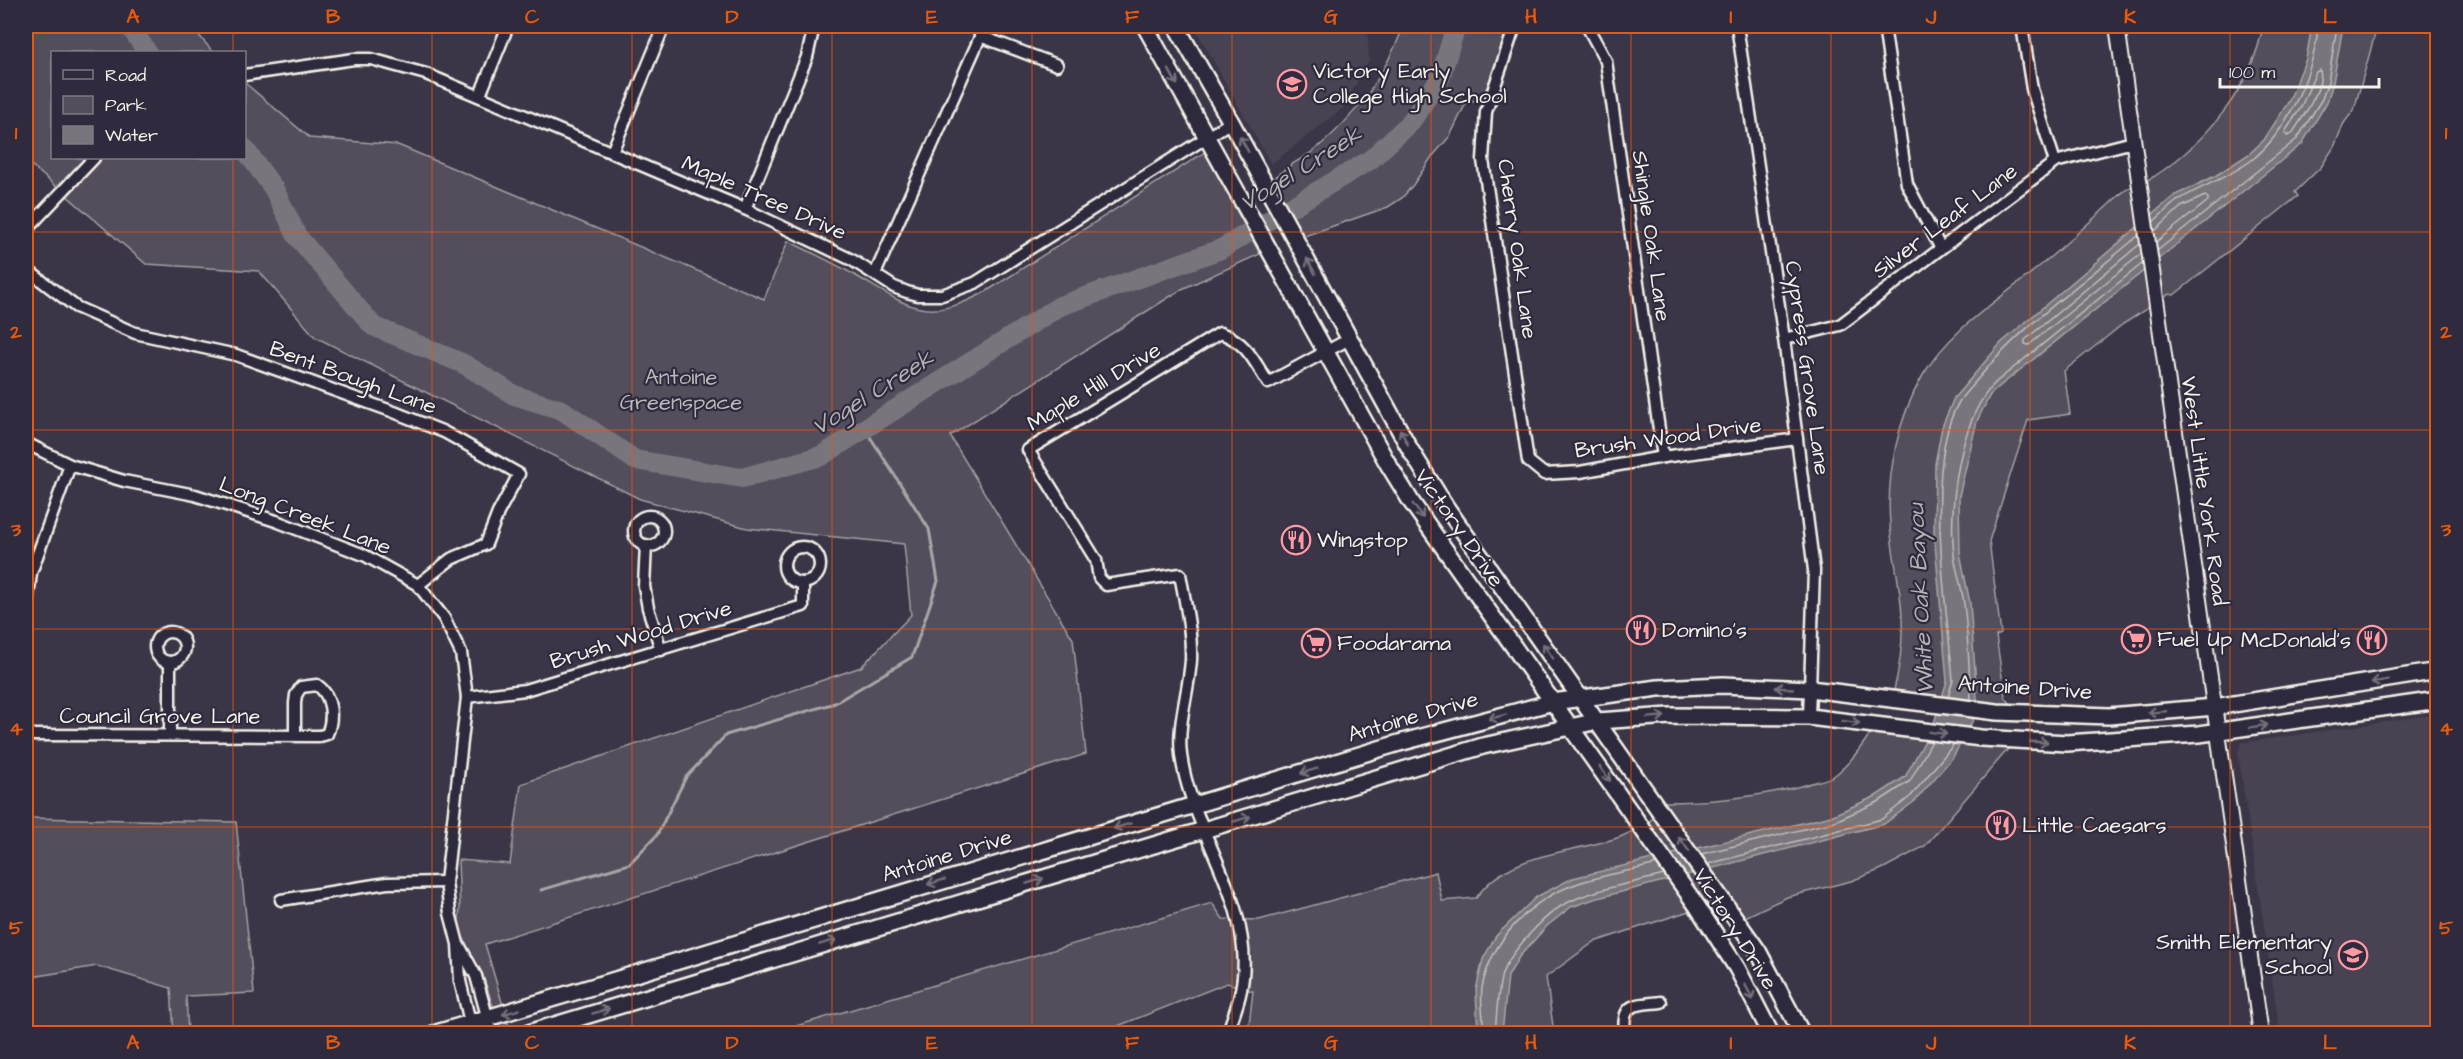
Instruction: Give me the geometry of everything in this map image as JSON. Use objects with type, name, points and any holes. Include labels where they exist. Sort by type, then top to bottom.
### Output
[{"type":"main road","name":"Victory Drive","points":[[1145,26],[1396,476],[1697,906],[1737,968],[1771,1034]]},
{"type":"main road","name":"Victory Drive","points":[[1176,26],[1351,338],[1411,451],[1446,507],[1758,951],[1802,1034]]},
{"type":"main road","points":[[1463,573],[1481,556]]},
{"type":"main road","name":"Antoine Drive","points":[[433,1034],[489,1026],[632,975],[989,866],[1398,743],[1553,702],[1658,688],[1724,685],[1810,689],[1985,710],[2048,715],[2109,716],[2215,708],[2438,671]]},
{"type":"main road","points":[[2333,688],[2336,713]]},
{"type":"main road","name":"Antoine Drive","points":[[525,1034],[1483,746],[1598,721],[1670,716],[1809,717],[1981,738],[2067,743],[2219,732],[2336,713],[2438,700]]},
{"type":"main road","points":[[1338,762],[1349,787]]},
{"type":"main road","points":[[989,866],[997,892]]},
{"type":"main road","points":[[785,929],[792,953]]},
{"type":"main road","points":[[1737,968],[1758,951]]},
{"type":"main road","points":[[632,975],[640,999]]},
{"type":"street","points":[[480,95],[508,26]]},
{"type":"street","points":[[612,152],[664,26]]},
{"type":"street","points":[[745,209],[800,78],[814,26]]},
{"type":"street","points":[[876,274],[985,26]]},
{"type":"street","name":"Cherry Oak Lane","points":[[1515,26],[1486,112],[1483,160],[1528,461],[1544,474]]},
{"type":"street","name":"Shingle Oak Lane","points":[[1587,26],[1606,60],[1663,457]]},
{"type":"street","name":"Cypress Grove Lane","points":[[1737,26],[1784,339],[1814,570],[1809,717]]},
{"type":"street","points":[[1884,26],[1908,184],[1940,247]]},
{"type":"street","points":[[2022,26],[2032,89],[2055,162]]},
{"type":"street","name":"West Little York Road","points":[[2117,26],[2261,1034]]},
{"type":"street","points":[[980,36],[1057,65]]},
{"type":"street","name":"Maple Tree Drive","points":[[246,75],[354,59],[371,59],[426,74],[745,209],[852,260],[894,287],[918,295],[942,295],[975,283],[1231,122]]},
{"type":"street","name":"Silver Leaf Lane","points":[[1784,339],[1840,325],[2055,162],[2133,142]]},
{"type":"street","points":[[26,230],[93,159]]},
{"type":"street","name":"Bent Bough Lane","points":[[26,269],[76,307],[135,333],[236,355],[394,412],[444,432],[519,474],[498,513],[486,544],[451,559],[418,585]]},
{"type":"street","name":"Maple Hill Drive","points":[[1193,805],[1181,754],[1191,659],[1189,628],[1180,574],[1106,585],[1099,578],[1096,560],[1028,450],[1220,333],[1233,337],[1247,350],[1268,383],[1351,338]]},
{"type":"street","name":"Brush Wood Drive","points":[[1544,474],[1580,472],[1663,457],[1797,439]]},
{"type":"street","name":"Long Creek Lane","points":[[26,443],[70,465],[124,481],[195,495],[276,521],[364,555],[418,585],[444,618],[461,653],[467,697],[446,882],[450,913],[458,944],[460,981],[472,1029]]},
{"type":"street","points":[[26,613],[31,573],[70,465]]},
{"type":"street","points":[[646,545],[644,586],[661,650]]},
{"type":"street","name":"Brush Wood Drive","points":[[467,697],[525,690],[803,606],[802,583]]},
{"type":"street","points":[[170,662],[170,734]]},
{"type":"street","name":"Council Grove Lane","points":[[26,735],[170,734],[295,736],[320,736],[327,734],[330,728],[330,705],[327,695],[316,685],[301,687],[296,694],[295,736]]},
{"type":"street","points":[[1193,805],[1232,897],[1242,942],[1243,975],[1239,1001],[1227,1034]]},
{"type":"street","points":[[281,900],[387,883],[446,882]]},
{"type":"street","name":"Long Creek Lane","points":[[458,944],[476,976],[489,1026]]},
{"type":"street","points":[[1625,1034],[1623,1020],[1626,1011],[1633,1006],[1660,1002]]},
{"type":"shaded area","name":"Victory Early College High School","points":[[1194,26],[1367,26],[1369,60],[1343,108],[1271,164]]},
{"type":"shaded area","name":"Smith Elementary School","points":[[2437,714],[2437,1033],[2280,1033],[2238,752],[2241,743]]},
{"type":"green space","name":"Antoine Greenspace","points":[[26,26],[191,26],[212,51],[51,51],[51,159],[246,159],[246,84],[310,138],[398,145],[764,299],[788,241],[841,267],[906,304],[934,309],[949,307],[987,291],[1205,152],[1260,254],[1182,289],[950,436],[1073,639],[1086,754],[485,944],[511,1033],[502,1033],[483,976],[458,927],[460,909],[458,860],[510,864],[521,784],[861,667],[911,615],[904,544],[747,528],[640,499],[315,337],[259,271],[146,264],[30,164],[26,156]]},
{"type":"green space","points":[[1404,26],[1509,26],[1483,98],[1466,103],[1450,136],[1402,198],[1388,207],[1304,236],[1273,181],[1282,171],[1332,135],[1358,107],[1379,78]]},
{"type":"green space","points":[[2263,26],[2375,26],[2375,34],[2354,110],[2344,123],[2334,147],[2321,167],[2295,192],[2298,196],[2174,295],[2169,294],[2123,324],[2064,371],[2070,414],[2028,420],[1989,541],[2001,634],[1996,636],[2005,697],[2011,704],[2010,707],[1894,690],[1901,654],[1902,627],[1900,594],[1890,524],[1890,486],[1901,428],[1923,375],[1950,341],[1981,312],[2032,273],[2120,194],[2155,176],[2192,147],[2209,130],[2224,111],[2249,70]]},
{"type":"green space","points":[[1873,729],[2005,746],[2008,749],[1925,846],[1882,869],[1851,881],[1787,897],[1743,918],[1729,898],[1594,942],[1546,977],[1554,1033],[1248,1033],[1253,991],[1227,983],[1100,1033],[769,1034],[1212,903],[1223,919],[1259,920],[1436,872],[1442,901],[1476,898],[1489,883],[1505,871],[1523,863],[1542,856],[1601,843],[1633,831],[1667,807],[1664,802],[1753,796],[1829,778],[1851,759]]},
{"type":"green space","points":[[26,818],[236,822],[254,993],[186,996],[188,1033],[174,1033],[171,988],[97,966],[26,978]]},
{"type":"water","points":[[2312,26],[2343,26],[2333,83],[2327,102],[2302,144],[2000,386],[1990,395],[1977,421],[1959,496],[1960,553],[1970,603],[1978,711],[1953,757],[1915,801],[1884,824],[1594,899],[1571,907],[1547,926],[1519,957],[1508,976],[1502,1033],[1478,1033],[1476,990],[1483,959],[1496,936],[1536,897],[1573,878],[1831,816],[1876,796],[1905,777],[1933,726],[1947,681],[1934,532],[1935,464],[1942,427],[1954,398],[2001,343],[2174,196],[2215,176],[2249,154],[2264,140],[2289,101],[2306,59]]},
{"type":"waterway","name":"Vogel Creek","points":[[130,26],[146,51]]},
{"type":"waterway","name":"Vogel Creek","points":[[246,151],[274,189],[297,236],[373,326],[464,364],[514,395],[562,410],[635,460],[742,478],[821,456],[1060,306],[1221,249],[1370,160],[1410,123],[1440,78],[1456,26]]},
{"type":"waterway","points":[[541,890],[629,864],[657,835],[686,777],[726,735],[835,703],[912,657],[938,581],[929,529],[865,429]]},
{"type":"place","name":"Victory Early College High School","points":[[1292,84]]},
{"type":"place","name":"Wingstop","points":[[1296,540]]},
{"type":"place","name":"Domino's","points":[[1641,630]]},
{"type":"place","name":"Fuel Up","points":[[2136,639]]},
{"type":"place","name":"McDonald's","points":[[2372,640]]},
{"type":"place","name":"Foodarama","points":[[1316,643]]},
{"type":"place","name":"Little Caesars","points":[[2001,825]]},
{"type":"place","name":"Smith Elementary School","points":[[2353,955]]},
{"type":"water label","name":"White Oak Bayou","points":[[1921,599]]}]
